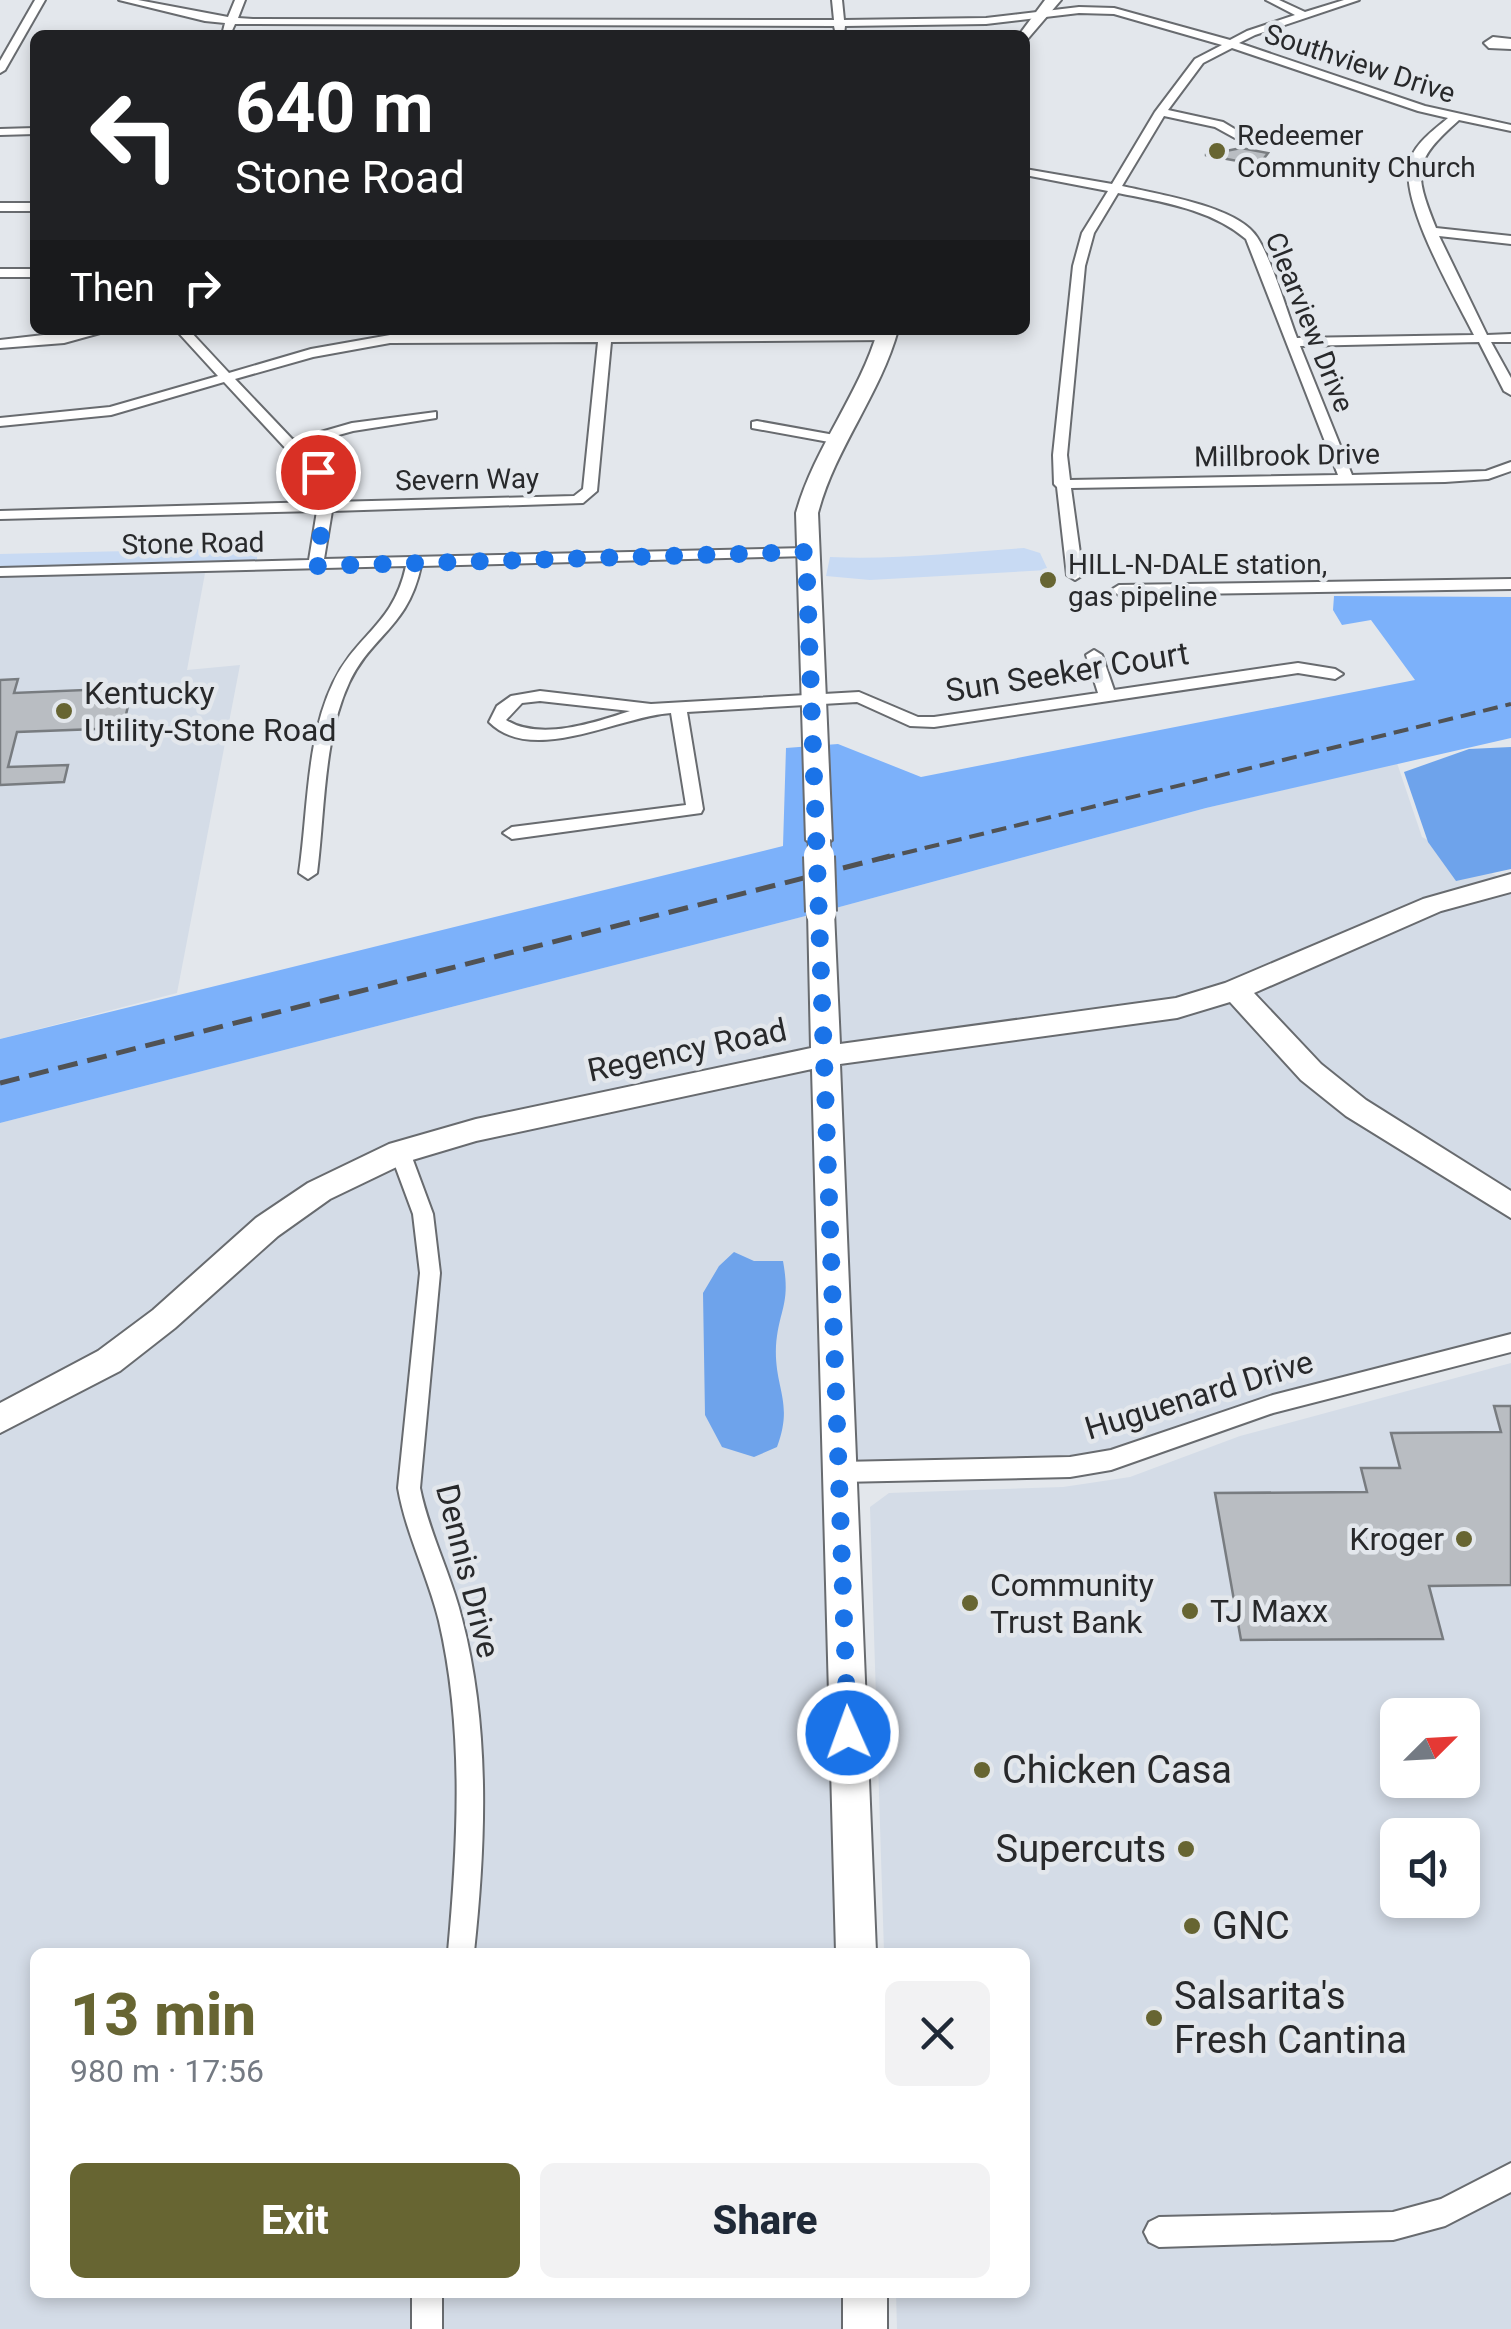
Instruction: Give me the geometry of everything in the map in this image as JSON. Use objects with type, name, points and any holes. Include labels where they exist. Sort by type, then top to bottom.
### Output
[{"type":"street","points":[[0,70],[40,0]]},
{"type":"street","name":"Southview Drive","points":[[124,0],[230,22],[839,29],[986,21],[1089,10],[1123,12],[1455,118],[1511,128]]},
{"type":"street","points":[[227,30],[240,0]]},
{"type":"street","points":[[837,0],[839,29]]},
{"type":"street","points":[[1030,31],[1053,0]]},
{"type":"street","points":[[1271,0],[1305,16]]},
{"type":"street","points":[[1075,575],[1061,484],[1062,433],[1079,266],[1088,233],[1161,112],[1194,66],[1228,44],[1354,0]]},
{"type":"street","points":[[1161,112],[1218,124],[1239,136]]},
{"type":"street","points":[[1455,118],[1421,152],[1414,167],[1428,231],[1511,391]]},
{"type":"street","points":[[0,132],[30,131]]},
{"type":"street","name":"Clearview Drive","points":[[1030,173],[1203,209],[1240,224],[1251,237],[1346,479]]},
{"type":"street","points":[[0,207],[30,206]]},
{"type":"street","points":[[1428,231],[1511,240]]},
{"type":"street","points":[[0,273],[30,272]]},
{"type":"street","points":[[0,344],[82,335]]},
{"type":"street","points":[[187,335],[321,478],[325,507],[316,566]]},
{"type":"street","points":[[0,422],[93,414],[363,342],[533,335]]},
{"type":"street","name":"Severn Way","points":[[0,515],[583,498],[590,491],[606,335]]},
{"type":"street","points":[[856,1948],[806,552],[810,495],[876,374],[887,335]]},
{"type":"street","points":[[1291,342],[1511,338]]},
{"type":"street","points":[[292,444],[352,427],[432,415]]},
{"type":"street","points":[[757,425],[840,440]]},
{"type":"street","name":"Millbrook Drive","points":[[1061,484],[1471,477],[1511,466]]},
{"type":"street","name":"Stone Road","points":[[0,572],[806,552]]},
{"type":"street","points":[[308,873],[336,695],[361,651],[401,612],[414,564]]},
{"type":"street","points":[[1119,590],[1511,584]]},
{"type":"street","points":[[1094,655],[1107,695]]},
{"type":"street","name":"Sun Seeker Court","points":[[651,709],[859,697],[916,722],[934,722],[1298,668],[1335,674]]},
{"type":"street","points":[[540,696],[651,709],[626,720],[535,735],[506,732],[498,722],[503,710],[518,700],[540,696]]},
{"type":"street","points":[[512,833],[696,809],[678,706]]},
{"type":"street","name":"Regency Road","points":[[0,1419],[109,1361],[164,1319],[267,1227],[319,1190],[400,1152],[476,1130],[825,1056],[1177,1008],[1235,990],[1432,904],[1511,883]]},
{"type":"street","points":[[1235,990],[1310,1072],[1356,1108],[1511,1206]]},
{"type":"street","name":"Dennis Drive","points":[[400,1152],[423,1214],[430,1273],[410,1488],[413,1516],[450,1617],[464,1718],[467,1849],[460,1948]]},
{"type":"street","name":"Huguenard Drive","points":[[840,1472],[1070,1467],[1111,1460],[1273,1404],[1511,1344]]},
{"type":"street","points":[[1159,2232],[1405,2224],[1445,2212],[1511,2177]]},
{"type":"street","points":[[426,2298],[427,2329]]},
{"type":"street","points":[[864,2329],[865,2298]]},
{"type":"shaded area","points":[[257,548],[257,567],[0,573],[0,554]]},
{"type":"shaded area","points":[[1024,548],[1040,553],[1048,570],[870,580],[826,576],[830,557],[903,557]]},
{"type":"shaded area","points":[[206,568],[187,670],[240,665],[177,993],[0,1039],[0,572]]},
{"type":"shaded area","points":[[1334,596],[1511,597],[1511,738],[1206,808],[821,912],[0,1123],[0,1039],[783,846],[786,748],[838,744],[921,777],[1415,680],[1371,620],[1342,625],[1333,610]]},
{"type":"shaded area","points":[[1511,747],[1511,869],[1456,881],[1428,842],[1404,772],[1469,749]]},
{"type":"shaded area","points":[[1397,763],[1422,837],[1511,883],[1511,1343],[1111,1460],[840,1472],[856,1948],[30,1948],[30,2298],[865,2298],[864,2329],[0,2329],[0,1123],[821,912],[1206,808]]},
{"type":"shaded area","points":[[734,1252],[754,1261],[783,1261],[785,1276],[776,1346],[784,1406],[782,1431],[777,1447],[754,1457],[722,1447],[705,1415],[703,1293],[719,1266]]},
{"type":"shaded area","points":[[1511,1363],[1511,2329],[897,2329],[896,2298],[1030,2298],[1030,1948],[884,1948],[870,1507],[889,1493],[1063,1487],[1130,1477],[1240,1436]]},
{"type":"building","points":[[1241,148],[1268,153],[1259,165],[1205,155]]},
{"type":"building","name":"Kentucky Utility-Stone Road","points":[[18,679],[14,693],[132,688],[123,728],[17,732],[8,767],[68,765],[64,782],[0,785],[0,680]]},
{"type":"building","points":[[1494,1406],[1511,1406],[1511,1585],[1429,1586],[1443,1639],[1241,1640],[1215,1493],[1367,1492],[1361,1468],[1400,1468],[1391,1433],[1501,1432]]},
{"type":"railway","points":[[880,859],[1511,704]]},
{"type":"railway","points":[[0,1083],[890,856]]},
{"type":"place","name":"Redeemer Community Church","points":[[1217,151]]},
{"type":"place","name":"HILL-N-DALE station, gas pipeline","points":[[1048,580]]},
{"type":"place","name":"Kentucky Utility-Stone Road","points":[[64,711]]},
{"type":"place","name":"Kroger","points":[[1464,1539]]},
{"type":"place","name":"Community Trust Bank","points":[[970,1603]]},
{"type":"place","name":"TJ Maxx","points":[[1190,1611]]},
{"type":"place","name":"Chicken Casa","points":[[982,1770]]},
{"type":"place","name":"Supercuts","points":[[1186,1849]]},
{"type":"place","name":"GNC","points":[[1192,1926]]},
{"type":"place","name":"Salsarita's Fresh Cantina","points":[[1154,2018]]},
{"type":"route","points":[[318,472],[325,507],[316,566],[806,552],[848,1733]]}]
